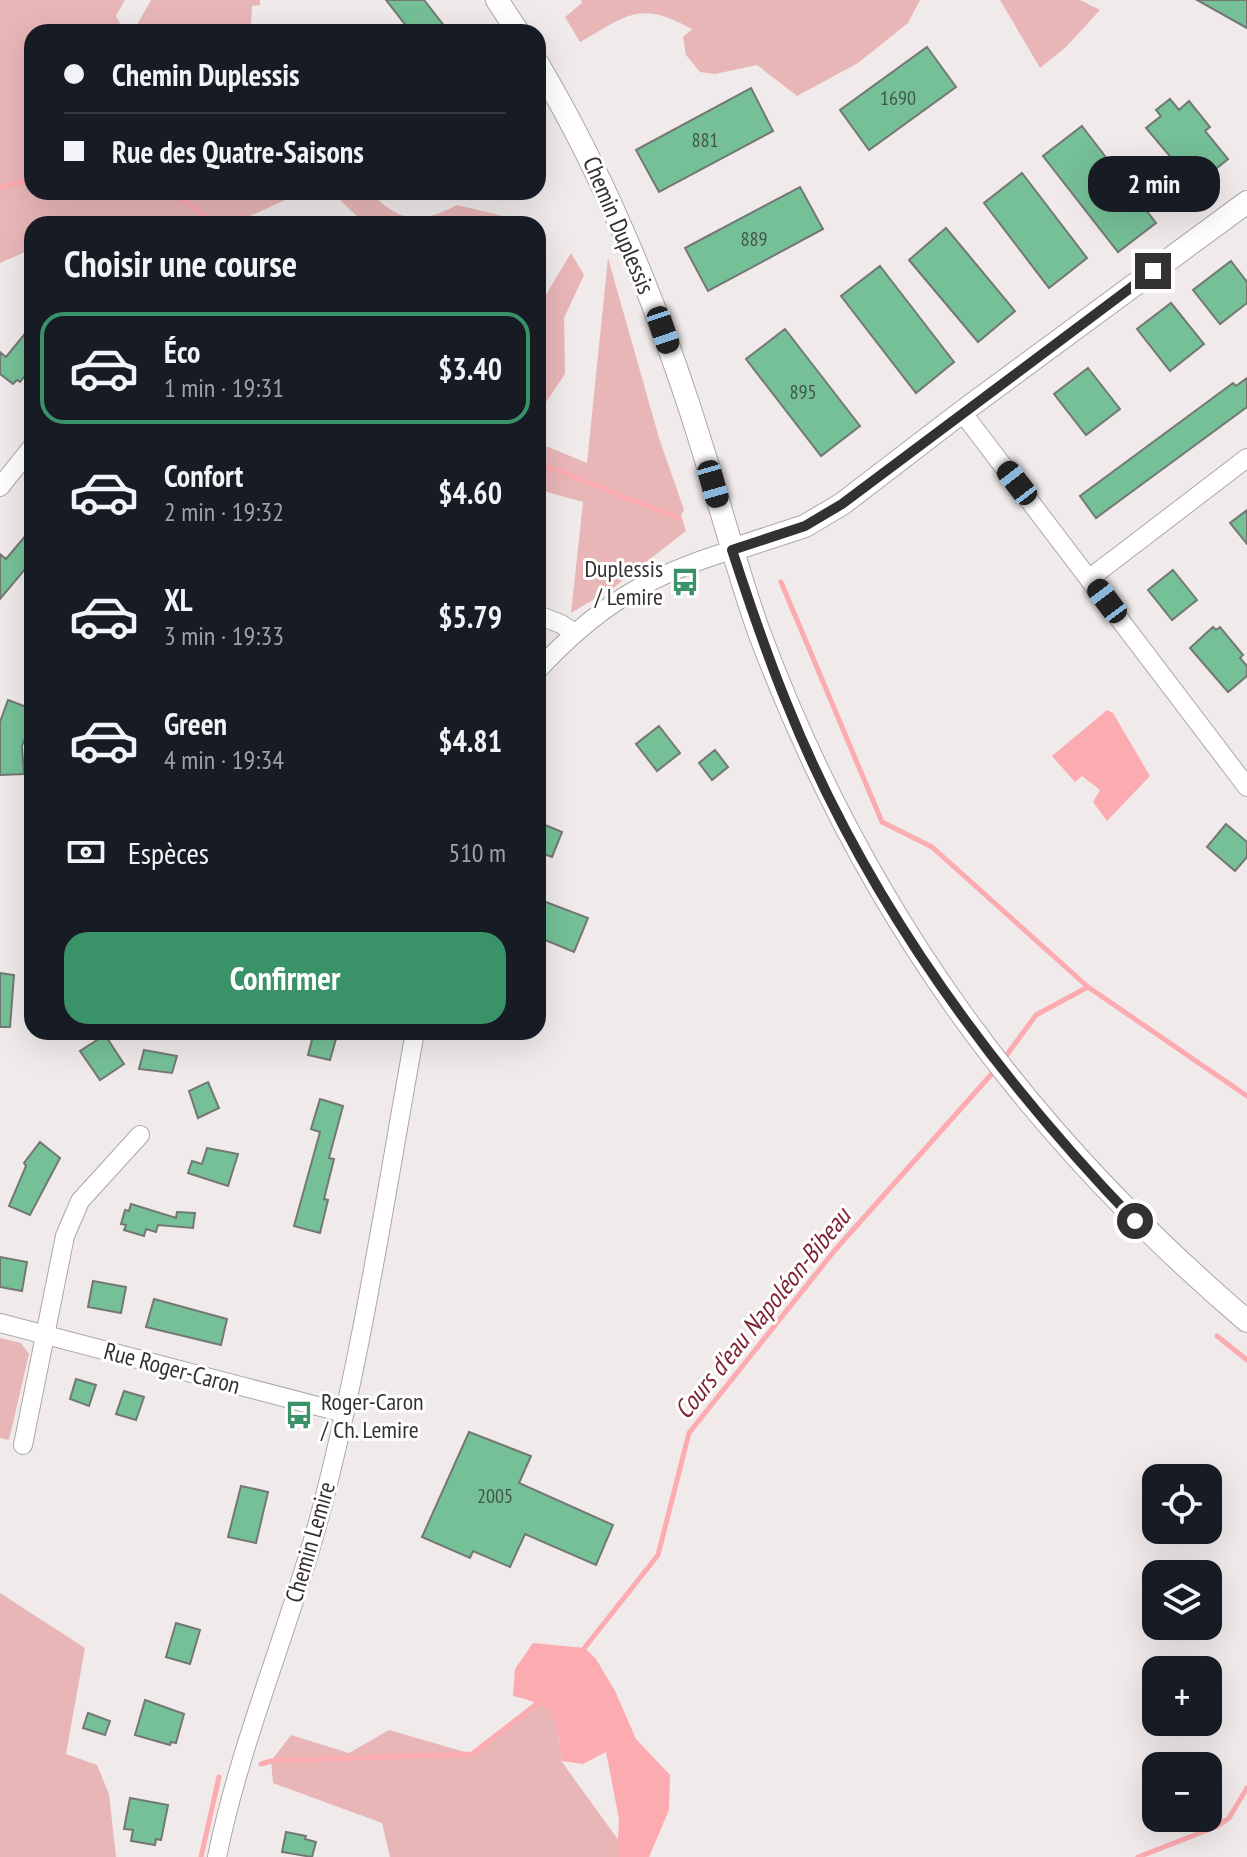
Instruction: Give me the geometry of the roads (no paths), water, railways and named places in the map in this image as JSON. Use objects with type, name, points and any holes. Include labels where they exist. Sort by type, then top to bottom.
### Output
[{"type":"street","points":[[497,0],[513,24]]},
{"type":"street","name":"Chemin Duplessis","points":[[546,77],[573,123],[641,272],[702,447],[732,550],[788,706],[819,775],[870,872],[940,986],[998,1067],[1087,1171],[1135,1221],[1247,1321]]},
{"type":"street","points":[[546,661],[573,632],[619,599],[661,575],[823,517],[1247,202]]},
{"type":"street","points":[[962,412],[1247,787]]},
{"type":"street","points":[[0,487],[24,457]]},
{"type":"street","points":[[1090,578],[1247,458]]},
{"type":"street","points":[[546,618],[573,632]]},
{"type":"street","name":"Chemin Lemire","points":[[217,1857],[234,1783],[317,1525],[344,1413],[414,1040]]},
{"type":"street","points":[[23,1445],[65,1236],[80,1201],[140,1135]]},
{"type":"street","name":"Rue Roger-Caron","points":[[0,1323],[344,1413]]},
{"type":"waterway","points":[[0,187],[24,182]]},
{"type":"waterway","points":[[182,200],[205,216]]},
{"type":"waterway","points":[[546,466],[679,518]]},
{"type":"waterway","points":[[781,582],[882,822],[932,847],[1088,987],[1247,1096]]},
{"type":"waterway","name":"Cours d'eau Napoléon-Bibeau","points":[[1003,1060],[1036,1015],[1088,987]]},
{"type":"waterway","name":"Cours d'eau Napoléon-Bibeau","points":[[582,1651],[658,1555],[689,1433],[835,1250],[997,1068]]},
{"type":"waterway","points":[[1217,1336],[1247,1360]]},
{"type":"waterway","name":"Cours d'eau Napoléon-Bibeau","points":[[261,1764],[271,1761],[472,1754],[543,1699]]},
{"type":"waterway","name":"Cours d'eau Napoléon-Bibeau","points":[[201,1857],[219,1777]]},
{"type":"waterway","points":[[1138,1857],[1218,1826],[1229,1818],[1247,1788]]},
{"type":"place","name":"Duplessis / Lemire","points":[[685,582]]},
{"type":"place","name":"Roger-Caron / Ch. Lemire","points":[[299,1415]]}]
